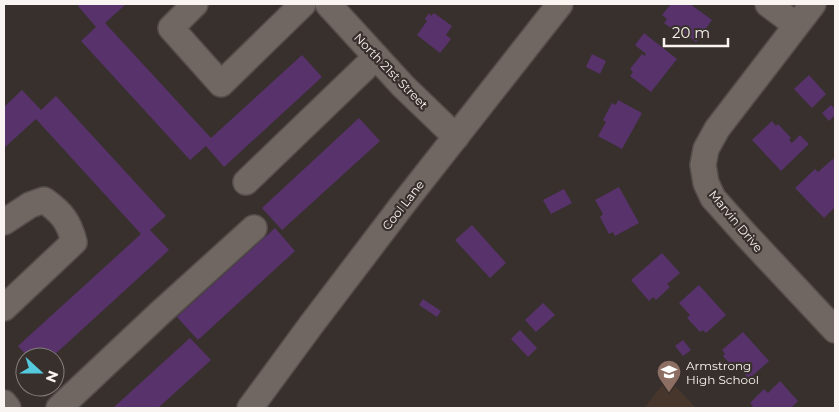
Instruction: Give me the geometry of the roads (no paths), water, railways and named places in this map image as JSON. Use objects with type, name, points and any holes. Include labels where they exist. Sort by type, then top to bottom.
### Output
[{"type":"street","points":[[195,4],[171,28],[221,84],[303,4]]},
{"type":"street","name":"North 21st Street","points":[[328,4],[403,86],[456,138]]},
{"type":"street","name":"Cool Lane","points":[[250,408],[311,325],[560,4]]},
{"type":"street","points":[[768,4],[796,26]]},
{"type":"street","name":"Marvin Drive","points":[[813,4],[717,129],[706,148],[703,165],[706,183],[713,198],[835,330]]},
{"type":"street","points":[[246,182],[376,57]]},
{"type":"street","points":[[4,222],[30,205],[44,200],[56,209],[66,222],[74,242],[4,308]]},
{"type":"street","points":[[59,408],[254,228]]},
{"type":"street","points":[[4,403],[8,408]]},
{"type":"place","name":"Armstrong High School","points":[[669,393]]}]
